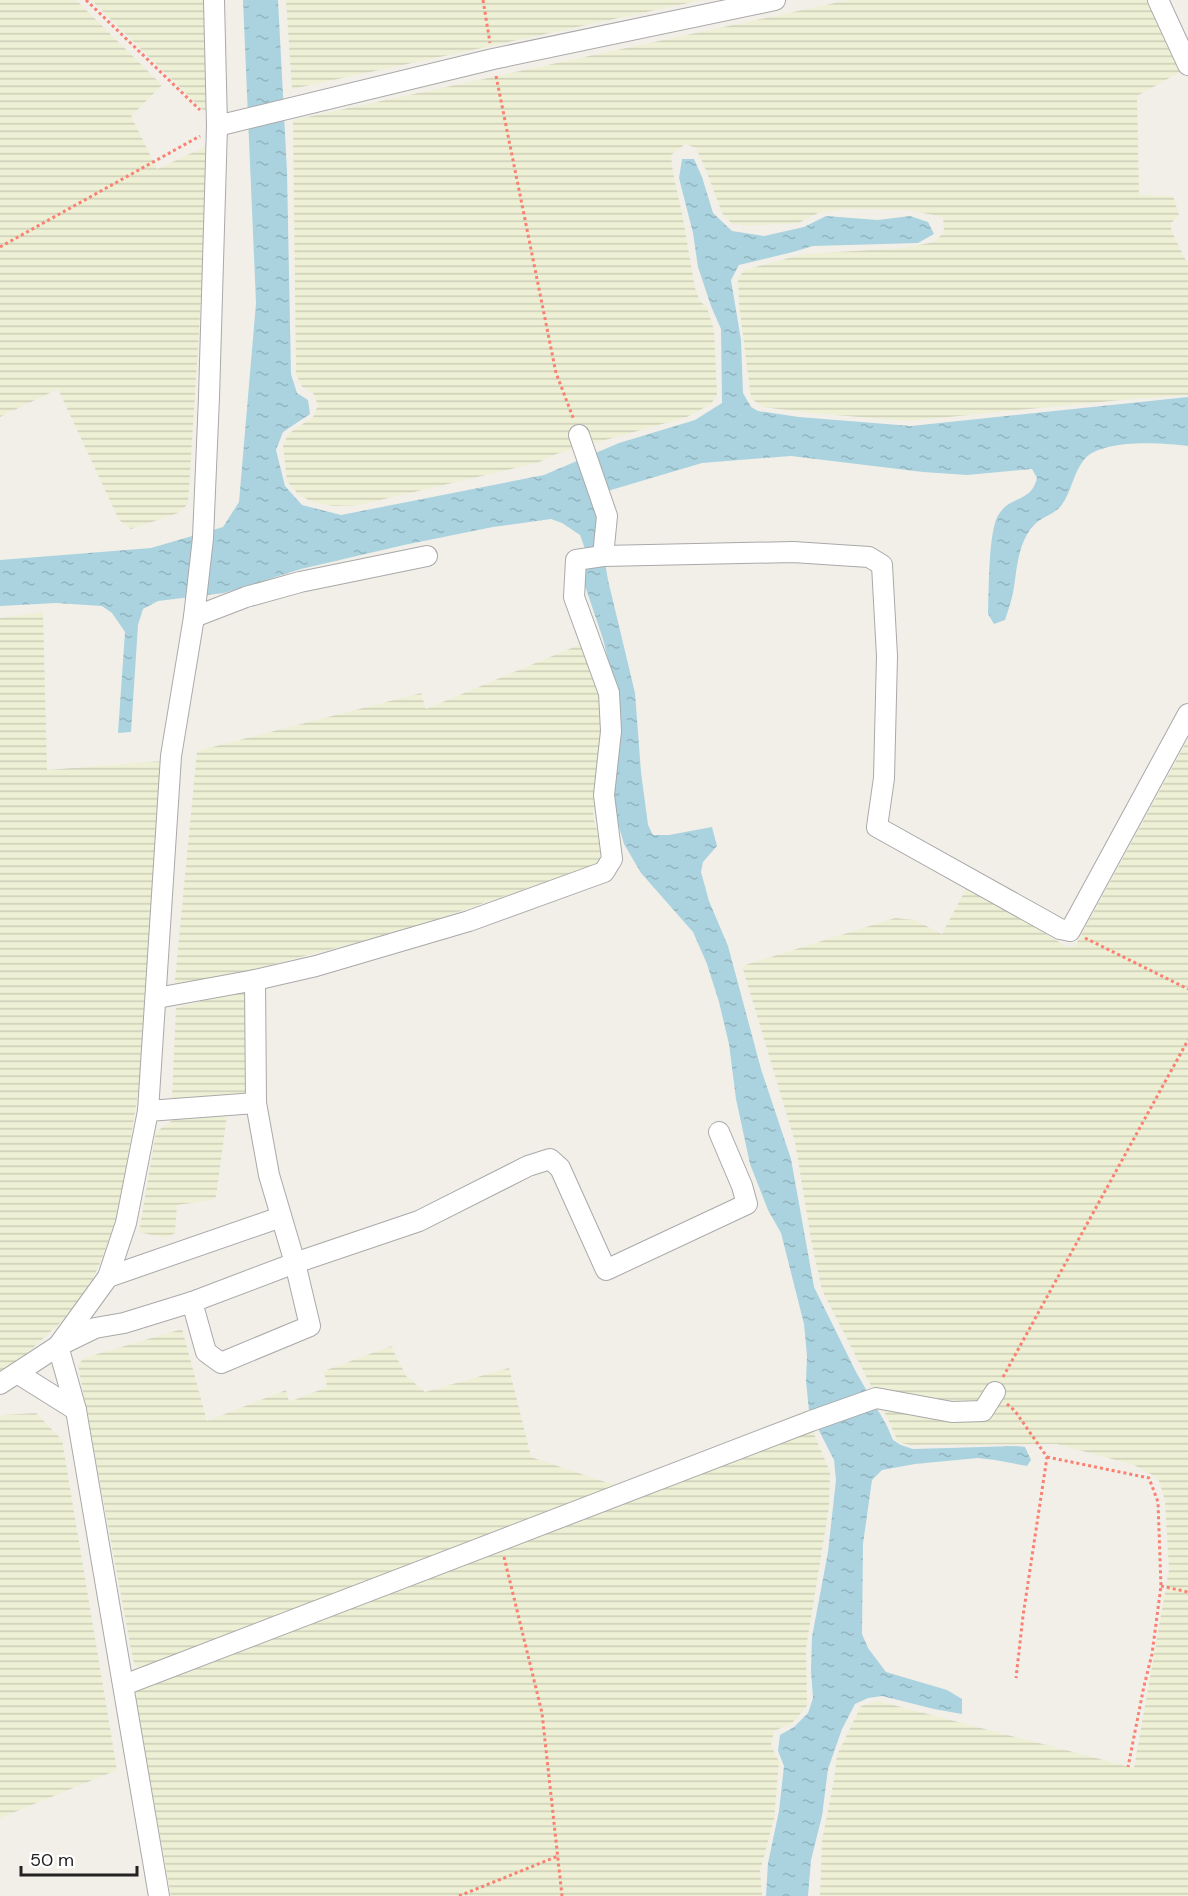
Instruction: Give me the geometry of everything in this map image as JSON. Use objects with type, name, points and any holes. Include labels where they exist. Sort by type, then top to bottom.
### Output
[{"type":"street","points":[[58,1346],[108,1277],[126,1223],[148,1111],[171,756],[195,612],[203,538],[217,126],[214,0]]},
{"type":"street","points":[[217,126],[493,59],[775,0]]},
{"type":"street","points":[[1158,0],[1188,65]]},
{"type":"street","points":[[579,435],[607,516],[603,556]]},
{"type":"street","points":[[157,998],[316,966],[469,921],[604,872],[612,859],[604,795],[611,731],[609,693],[574,597],[576,560],[603,556],[793,552],[869,557],[882,565],[887,656],[884,778],[877,827],[1060,929],[1070,931],[1188,714]]},
{"type":"street","points":[[195,612],[300,582],[427,556]]},
{"type":"street","points":[[192,1302],[206,1352],[221,1363],[310,1326],[296,1263],[269,1175],[256,1103],[255,980]]},
{"type":"street","points":[[148,1111],[256,1103]]},
{"type":"street","points":[[0,1384],[58,1346],[95,1328],[124,1323],[192,1302],[419,1221],[528,1166],[550,1159],[560,1168],[606,1270],[747,1204],[719,1132]]},
{"type":"street","points":[[108,1277],[281,1217]]},
{"type":"street","points":[[58,1346],[75,1410],[159,1896]]},
{"type":"street","points":[[17,1373],[75,1410]]},
{"type":"street","points":[[124,1685],[876,1398],[952,1412],[983,1411],[995,1392]]},
{"type":"path","points":[[0,248],[217,126],[86,0]]},
{"type":"path","points":[[483,0],[556,373],[579,435]]},
{"type":"path","points":[[1070,931],[1188,989]]},
{"type":"path","points":[[1016,1678],[1047,1457],[1015,1411],[995,1392],[1188,1040]]},
{"type":"path","points":[[1047,1457],[1149,1478],[1158,1502],[1161,1586],[1152,1654],[1128,1767]]},
{"type":"path","points":[[500,1541],[543,1713],[562,1896]]},
{"type":"path","points":[[1161,1586],[1188,1592]]},
{"type":"path","points":[[459,1896],[558,1856]]},
{"type":"green space","points":[[0,0],[76,0],[162,85],[131,116],[157,169],[209,145],[188,504],[178,513],[131,529],[119,520],[58,389],[0,417]]},
{"type":"green space","points":[[91,0],[204,0],[207,109],[204,111]]},
{"type":"green space","points":[[286,0],[702,0],[292,89]]},
{"type":"green space","points":[[849,0],[1151,0],[1182,71],[1137,96],[1139,195],[1173,196],[1179,215],[1170,224],[1188,265],[1188,395],[907,421],[762,407],[751,398],[739,305],[738,279],[744,270],[804,254],[904,248],[934,242],[944,232],[943,217],[908,210],[843,209],[818,213],[798,223],[749,226],[732,224],[722,213],[696,148],[685,144],[671,155],[695,288],[700,301],[707,308],[714,330],[717,395],[711,404],[687,417],[556,454],[537,463],[359,505],[333,506],[312,502],[298,494],[287,481],[283,446],[288,434],[313,417],[318,405],[313,393],[302,387],[296,374],[293,120]]},
{"type":"green space","points":[[43,612],[47,770],[163,761],[141,1075],[119,1211],[92,1281],[65,1318],[22,1358],[0,1372],[0,618]]},
{"type":"green space","points":[[581,644],[592,661],[605,713],[603,756],[593,817],[603,852],[602,862],[409,929],[174,990],[197,751],[421,693],[426,709]]},
{"type":"green space","points":[[1188,739],[1188,1896],[820,1896],[822,1840],[837,1755],[861,1706],[878,1701],[1134,1768],[1169,1570],[1165,1500],[1158,1478],[1134,1465],[1057,1444],[910,1445],[898,1442],[822,1290],[795,1142],[742,966],[895,918],[915,920],[942,934],[968,885],[1067,947],[1075,946]]},
{"type":"green space","points":[[245,989],[248,1095],[176,1104],[172,1097],[176,1008]]},
{"type":"green space","points":[[227,1115],[216,1197],[212,1200],[177,1205],[175,1233],[165,1238],[139,1232],[156,1132],[177,1117]]},
{"type":"green space","points":[[182,1329],[207,1421],[286,1390],[289,1402],[327,1387],[324,1371],[391,1346],[406,1376],[425,1392],[509,1368],[531,1457],[617,1486],[138,1669],[133,1660],[78,1365],[84,1358]]},
{"type":"green space","points":[[36,1413],[62,1440],[117,1770],[0,1818],[0,1417]]},
{"type":"green space","points":[[811,1427],[830,1472],[829,1507],[806,1648],[807,1706],[792,1723],[774,1731],[771,1745],[779,1762],[774,1819],[760,1871],[762,1896],[171,1896],[135,1698],[137,1690]]},
{"type":"water","points":[[243,0],[278,0],[287,172],[291,374],[297,393],[308,400],[310,414],[283,432],[276,450],[285,486],[302,505],[341,515],[544,475],[619,443],[695,420],[722,403],[721,329],[698,267],[693,233],[679,178],[682,159],[694,159],[713,213],[732,231],[764,236],[804,227],[826,216],[878,220],[910,216],[928,222],[934,234],[918,243],[813,246],[739,265],[731,280],[741,340],[743,393],[751,407],[758,411],[799,417],[911,426],[1188,397],[1188,446],[1148,443],[1117,445],[1091,454],[1083,461],[1061,506],[1035,524],[1029,531],[1021,548],[1013,593],[1005,620],[994,624],[988,614],[991,547],[995,522],[1004,508],[1026,495],[1034,486],[1037,478],[1032,469],[967,475],[791,456],[702,463],[611,490],[594,498],[608,580],[635,693],[648,825],[653,835],[669,835],[712,827],[717,846],[703,862],[701,872],[709,901],[728,946],[761,1069],[791,1159],[814,1287],[893,1440],[913,1449],[1025,1447],[1031,1460],[1027,1466],[978,1458],[915,1464],[882,1470],[872,1480],[863,1544],[862,1634],[868,1648],[886,1672],[947,1690],[962,1699],[962,1714],[882,1696],[868,1698],[855,1704],[842,1729],[828,1769],[822,1816],[811,1860],[808,1896],[766,1896],[768,1863],[779,1811],[784,1766],[778,1751],[780,1735],[794,1727],[808,1713],[813,1698],[812,1637],[828,1552],[836,1480],[834,1460],[809,1411],[804,1324],[781,1233],[768,1210],[750,1164],[736,1099],[729,1044],[707,964],[693,932],[641,873],[624,844],[615,813],[613,680],[603,639],[583,580],[585,549],[580,535],[562,523],[551,519],[493,527],[301,569],[224,593],[158,601],[143,609],[138,625],[131,732],[118,733],[125,632],[112,613],[102,606],[56,603],[0,606],[0,560],[151,548],[223,527],[239,502],[256,303]]}]
